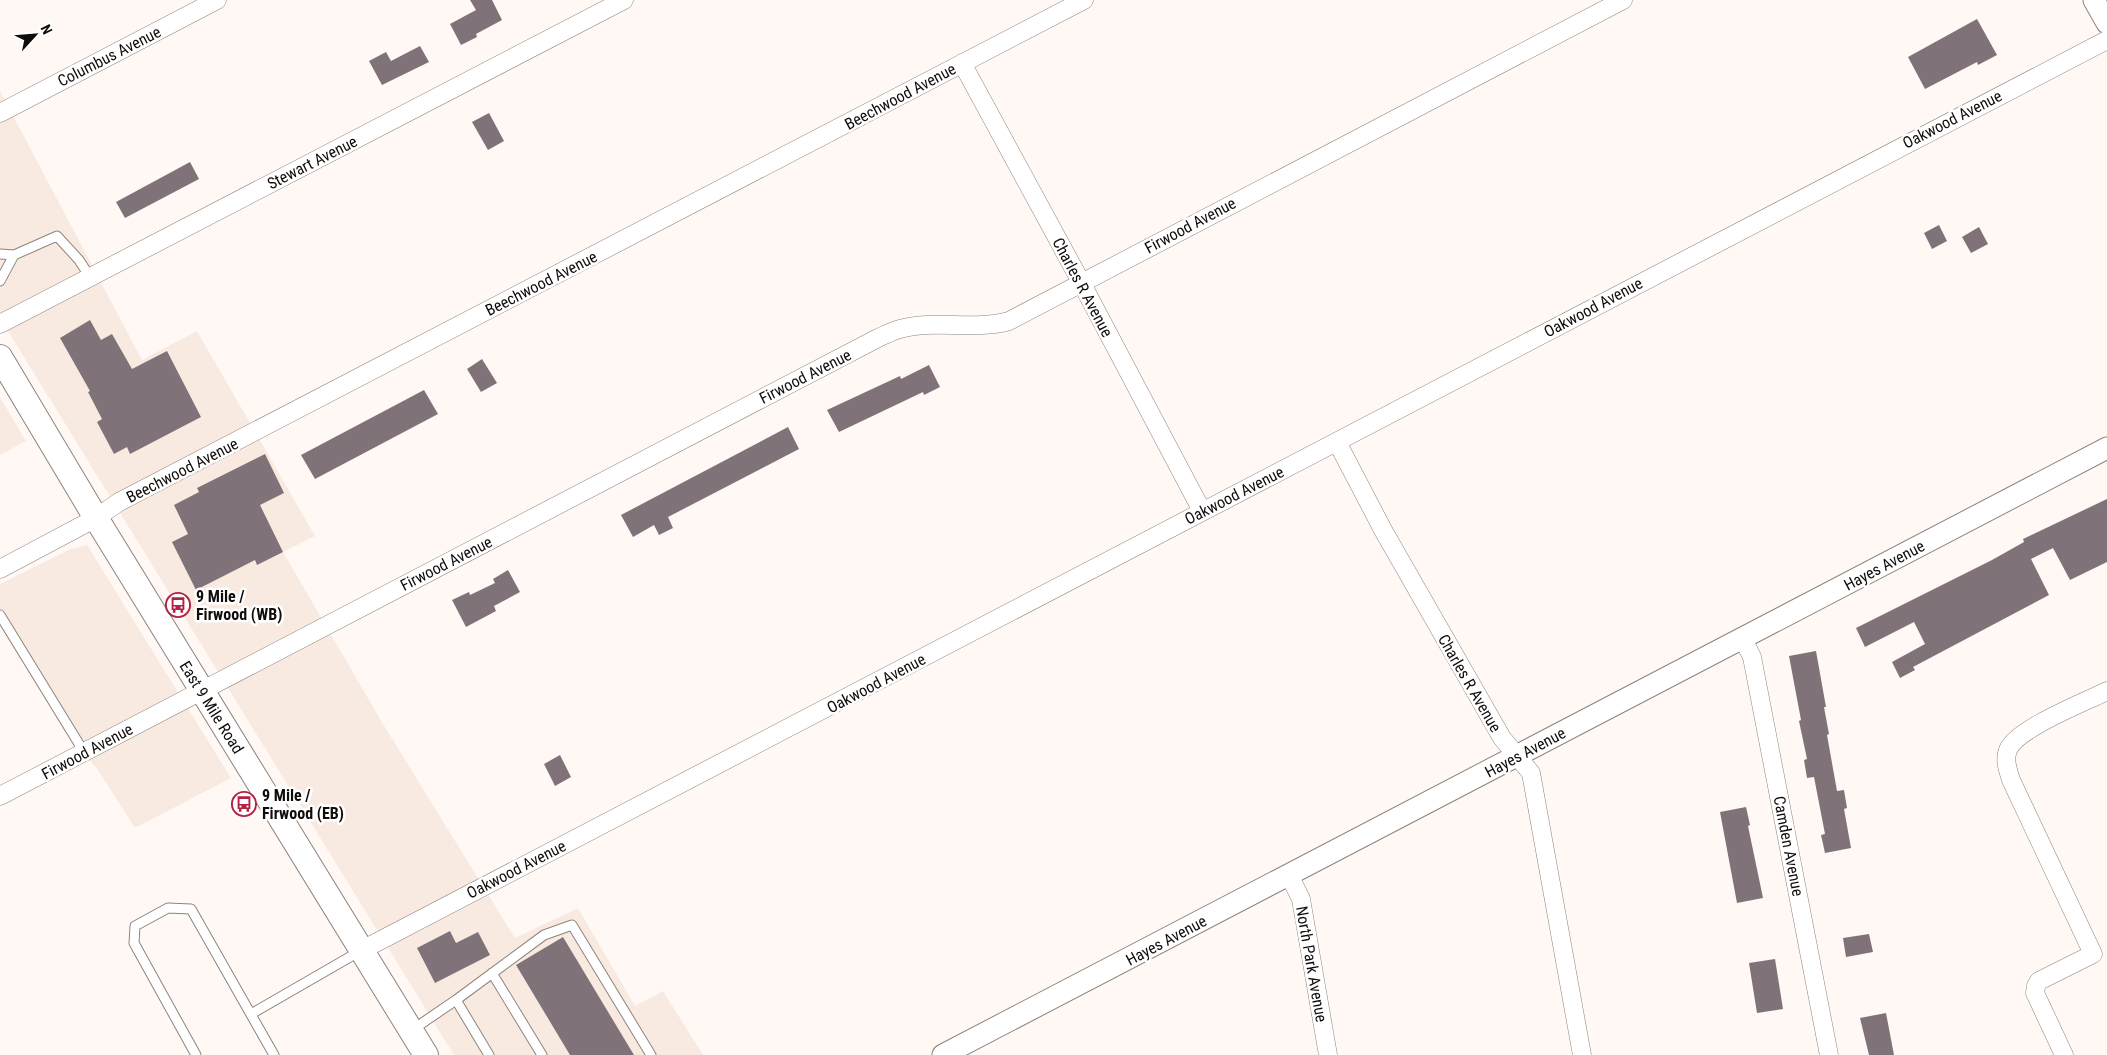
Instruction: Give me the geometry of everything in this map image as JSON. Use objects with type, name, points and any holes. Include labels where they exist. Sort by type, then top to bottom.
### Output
[{"type":"main road","name":"East 9 Mile Road","points":[[0,357],[96,518],[426,1055]]},
{"type":"street","name":"Columbus Avenue","points":[[0,113],[217,0]]},
{"type":"street","name":"Stewart Avenue","points":[[0,324],[624,0]]},
{"type":"street","name":"Beechwood Avenue","points":[[0,570],[96,518],[119,502],[1084,0]]},
{"type":"street","name":"Firwood Avenue","points":[[0,796],[878,338],[900,329],[996,324],[1009,320],[1623,0]]},
{"type":"street","points":[[2094,0],[2107,22]]},
{"type":"street","name":"Oakwood Avenue","points":[[362,950],[1337,442],[1744,227],[2107,40]]},
{"type":"street","name":"Charles R Avenue","points":[[962,63],[1202,511]]},
{"type":"street","name":"Charles R Avenue","points":[[1337,442],[1461,668],[1502,738],[1531,773],[1582,1055]]},
{"type":"street","name":"Hayes Avenue","points":[[943,1055],[2107,448]]},
{"type":"street","name":"Camden Avenue","points":[[1742,639],[1752,657],[1829,1055]]},
{"type":"street","points":[[2064,1055],[2035,993],[2036,986],[2040,981],[2100,950],[2010,780],[2006,756],[2009,748],[2022,732],[2107,691]]},
{"type":"street","name":"North Park Avenue","points":[[1289,875],[1300,898],[1328,1055]]},
{"type":"lane","points":[[0,254],[14,255],[56,236],[79,260],[90,277]]},
{"type":"lane","points":[[0,281],[14,255]]},
{"type":"lane","points":[[0,615],[84,752]]},
{"type":"lane","points":[[196,1055],[134,943],[135,926],[168,908],[191,909],[274,1055]]},
{"type":"lane","points":[[411,1030],[456,1000],[544,935],[572,925],[651,1055]]},
{"type":"lane","points":[[251,1014],[362,950]]},
{"type":"lane","points":[[492,973],[542,1055]]},
{"type":"lane","points":[[456,1000],[489,1055]]},
{"type":"shaded area","points":[[0,91],[142,360],[197,331],[315,536],[283,552],[383,724],[515,938],[578,908],[635,1006],[663,991],[703,1055],[454,1055],[0,318]]},
{"type":"shaded area","points":[[0,397],[26,441],[0,455]]},
{"type":"shaded area","points":[[87,545],[231,778],[135,828],[96,767],[73,743],[0,624],[0,584],[71,549]]},
{"type":"building","points":[[470,0],[492,0],[502,20],[476,34],[477,37],[461,45],[450,24],[476,10]]},
{"type":"building","points":[[1977,19],[1997,55],[1978,65],[1977,62],[1925,89],[1908,57]]},
{"type":"building","points":[[420,46],[429,62],[382,85],[369,61],[386,52],[391,61]]},
{"type":"building","points":[[489,113],[504,141],[488,150],[472,122]]},
{"type":"building","points":[[190,162],[199,179],[125,218],[116,202]]},
{"type":"building","points":[[1939,225],[1947,241],[1932,249],[1924,233]]},
{"type":"building","points":[[1979,227],[1988,244],[1971,253],[1962,237]]},
{"type":"building","points":[[90,320],[101,340],[112,334],[132,369],[167,351],[201,417],[130,454],[127,447],[114,454],[97,422],[102,419],[88,392],[90,391],[60,338]]},
{"type":"building","points":[[482,359],[497,383],[481,392],[467,369]]},
{"type":"building","points":[[929,365],[940,387],[924,395],[923,392],[839,432],[827,410],[900,376],[901,379]]},
{"type":"building","points":[[424,390],[438,414],[315,479],[301,455]]},
{"type":"building","points":[[788,427],[799,449],[668,517],[673,528],[659,535],[654,525],[633,537],[621,515]]},
{"type":"building","points":[[265,454],[284,493],[260,505],[283,552],[257,565],[255,560],[196,590],[172,542],[188,534],[174,505],[199,492],[197,488]]},
{"type":"building","points":[[2107,499],[2107,562],[2070,580],[2053,548],[2031,559],[2049,595],[1913,667],[1915,670],[1900,678],[1892,662],[1925,644],[1914,622],[1865,647],[1856,628],[1992,560],[2024,542],[2023,539]]},
{"type":"building","points":[[508,570],[520,592],[494,606],[496,611],[466,627],[452,600],[469,592],[470,595],[495,583],[493,579]]},
{"type":"building","points":[[1816,651],[1826,707],[1824,707],[1829,734],[1827,735],[1837,791],[1844,790],[1847,808],[1844,809],[1851,848],[1825,853],[1821,835],[1825,834],[1814,777],[1807,778],[1804,760],[1807,759],[1789,656]]},
{"type":"building","points":[[560,755],[571,777],[555,786],[544,764]]},
{"type":"building","points":[[1746,807],[1750,825],[1748,826],[1763,898],[1737,903],[1720,812]]},
{"type":"building","points":[[450,931],[456,943],[478,932],[490,955],[435,983],[417,948]]},
{"type":"building","points":[[1869,934],[1873,952],[1846,957],[1843,938]]},
{"type":"building","points":[[563,937],[634,1055],[570,1055],[516,965]]},
{"type":"building","points":[[1775,959],[1783,1009],[1757,1013],[1749,963]]},
{"type":"building","points":[[1886,1013],[1894,1055],[1869,1055],[1860,1018]]},
{"type":"place","name":"9 Mile / Firwood (WB)","points":[[178,605]]},
{"type":"place","name":"9 Mile / Firwood (EB)","points":[[244,804]]}]
